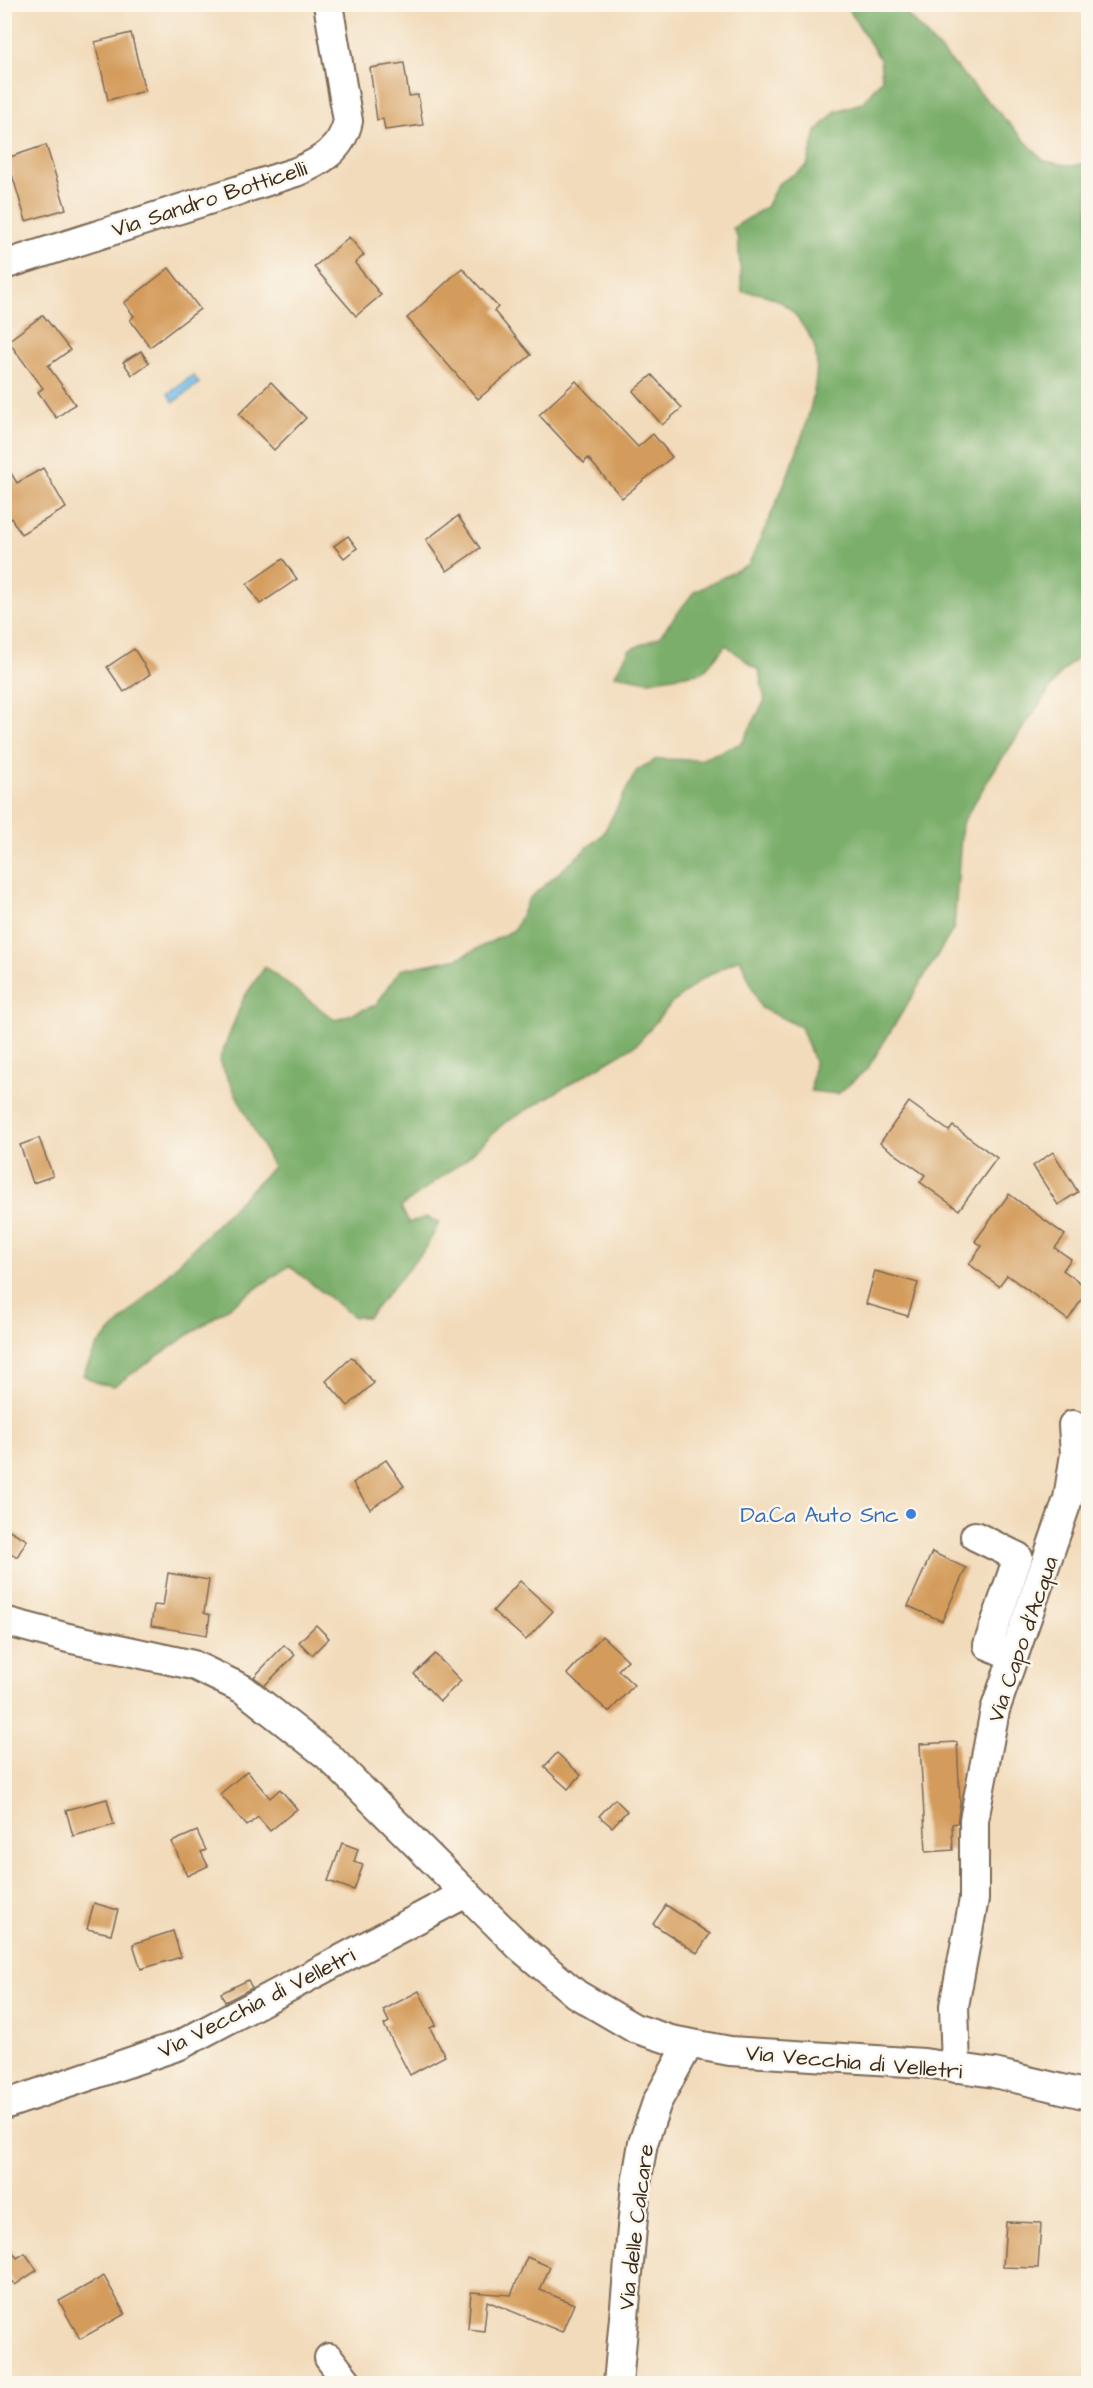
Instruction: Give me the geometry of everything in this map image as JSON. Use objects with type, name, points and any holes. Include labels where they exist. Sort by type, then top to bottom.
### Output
[{"type":"street","name":"Via Sandro Botticelli","points":[[4,264],[296,172],[330,154],[343,137],[348,121],[328,4]]},
{"type":"street","name":"Via Capo d'Acqua","points":[[956,2068],[954,2007],[974,1899],[974,1820],[995,1710],[1035,1600],[1068,1499],[1075,1454],[1073,1425]]},
{"type":"street","points":[[975,1536],[1018,1557],[988,1644],[1013,1656]]},
{"type":"street","name":"Via Vecchia di Velletri","points":[[4,1621],[68,1638],[178,1661],[205,1669],[234,1683],[328,1756],[519,1946],[588,2002],[634,2028],[689,2044],[752,2054],[863,2057],[956,2068],[1089,2095]]},
{"type":"street","name":"Via Vecchia di Velletri","points":[[4,2105],[180,2045],[466,1893]]},
{"type":"street","name":"Via delle Calcare","points":[[618,2384],[637,2177],[643,2143],[657,2102],[689,2044]]},
{"type":"street","points":[[329,2358],[349,2384]]},
{"type":"green space","points":[[846,5],[898,5],[1044,161],[1073,166],[1088,162],[1088,647],[1060,674],[991,775],[962,823],[954,928],[868,1068],[838,1094],[811,1091],[814,1061],[801,1027],[761,1008],[740,958],[702,979],[670,1005],[637,1044],[503,1124],[466,1159],[401,1207],[409,1223],[427,1217],[439,1223],[426,1248],[368,1317],[354,1317],[289,1266],[114,1386],[97,1383],[83,1375],[97,1346],[273,1167],[219,1061],[244,997],[265,967],[335,1020],[376,1005],[400,970],[459,958],[514,930],[529,899],[603,834],[637,770],[657,759],[700,760],[742,743],[765,700],[759,671],[726,645],[703,672],[649,681],[615,675],[629,650],[659,637],[694,592],[749,564],[783,487],[806,424],[814,394],[817,367],[814,345],[795,315],[783,303],[759,293],[742,292],[738,239],[733,228],[766,207],[778,184],[807,166],[816,132],[836,111],[862,103],[882,79],[880,59]]},
{"type":"water","points":[[193,375],[199,383],[174,402],[168,394]]},
{"type":"building","points":[[131,33],[145,91],[108,100],[95,42]]},
{"type":"building","points":[[404,63],[409,96],[418,95],[423,125],[385,130],[383,119],[377,120],[370,68]]},
{"type":"building","points":[[46,145],[66,209],[26,221],[7,158]]},
{"type":"building","points":[[349,237],[364,255],[355,263],[381,295],[356,316],[314,267]]},
{"type":"building","points":[[169,268],[200,309],[150,347],[130,320],[134,316],[124,303]]},
{"type":"building","points":[[462,268],[498,307],[494,311],[531,355],[478,399],[407,318]]},
{"type":"building","points":[[43,315],[70,350],[48,366],[75,404],[56,418],[38,392],[43,388],[8,341]]},
{"type":"building","points":[[141,351],[149,363],[132,375],[123,362]]},
{"type":"building","points":[[652,375],[682,408],[662,425],[633,391]]},
{"type":"building","points":[[576,381],[638,447],[653,434],[672,457],[622,498],[588,458],[584,463],[539,415]]},
{"type":"building","points":[[271,382],[306,418],[274,450],[239,414]]},
{"type":"building","points":[[4,462],[17,483],[43,468],[66,508],[21,534],[4,507]]},
{"type":"building","points":[[458,516],[480,548],[447,571],[426,540]]},
{"type":"building","points":[[348,536],[357,548],[344,558],[334,546]]},
{"type":"building","points":[[283,559],[297,579],[260,604],[247,584]]},
{"type":"building","points":[[134,649],[150,674],[124,692],[107,667]]},
{"type":"building","points":[[909,1102],[949,1131],[953,1126],[997,1158],[959,1210],[920,1182],[925,1175],[880,1143]]},
{"type":"building","points":[[39,1138],[53,1176],[33,1183],[20,1145]]},
{"type":"building","points":[[1053,1152],[1078,1192],[1058,1205],[1033,1166]]},
{"type":"building","points":[[1009,1194],[1065,1235],[1055,1248],[1071,1259],[1063,1270],[1089,1289],[1068,1320],[1007,1275],[999,1286],[969,1264],[982,1246],[975,1241]]},
{"type":"building","points":[[875,1271],[918,1283],[908,1316],[866,1304]]},
{"type":"building","points":[[352,1357],[374,1383],[348,1406],[326,1381]]},
{"type":"building","points":[[386,1460],[404,1486],[370,1509],[353,1483]]},
{"type":"building","points":[[4,1527],[27,1540],[17,1557],[4,1549]]},
{"type":"building","points":[[932,1552],[966,1568],[942,1621],[908,1606]]},
{"type":"building","points":[[168,1573],[209,1580],[204,1613],[210,1615],[207,1635],[151,1626],[154,1605],[163,1606]]},
{"type":"building","points":[[520,1581],[553,1611],[526,1640],[493,1611]]},
{"type":"building","points":[[316,1625],[329,1638],[312,1655],[299,1642]]},
{"type":"building","points":[[602,1636],[628,1660],[618,1670],[634,1685],[609,1712],[567,1674]]},
{"type":"building","points":[[284,1645],[295,1655],[265,1685],[254,1677]]},
{"type":"building","points":[[435,1654],[461,1681],[440,1701],[414,1674]]},
{"type":"building","points":[[957,1742],[960,1803],[957,1823],[952,1824],[953,1850],[926,1852],[920,1744]]},
{"type":"building","points":[[557,1753],[581,1775],[568,1789],[544,1767]]},
{"type":"building","points":[[247,1771],[270,1798],[280,1789],[297,1809],[270,1831],[258,1817],[247,1826],[220,1794]]},
{"type":"building","points":[[107,1799],[114,1825],[73,1836],[66,1810]]},
{"type":"building","points":[[615,1799],[627,1811],[612,1827],[599,1816]]},
{"type":"building","points":[[197,1831],[206,1850],[201,1852],[208,1866],[187,1876],[172,1842]]},
{"type":"building","points":[[342,1843],[358,1849],[354,1862],[363,1865],[354,1890],[328,1881]]},
{"type":"building","points":[[94,1903],[118,1910],[111,1934],[87,1929]]},
{"type":"building","points":[[666,1905],[710,1934],[697,1953],[653,1924]]},
{"type":"building","points":[[173,1931],[181,1957],[141,1969],[133,1944]]},
{"type":"building","points":[[248,1980],[252,1988],[225,2002],[221,1993]]},
{"type":"building","points":[[419,1991],[436,2025],[430,2028],[445,2056],[410,2075],[384,2025],[389,2022],[383,2010]]},
{"type":"building","points":[[1006,2222],[1041,2223],[1038,2268],[1003,2267]]},
{"type":"building","points":[[4,2240],[17,2258],[25,2253],[37,2270],[15,2285],[4,2271]]},
{"type":"building","points":[[527,2257],[550,2267],[540,2290],[574,2304],[562,2332],[487,2301],[484,2331],[468,2329],[471,2292],[511,2295]]},
{"type":"building","points":[[104,2276],[125,2314],[80,2339],[59,2301]]},
{"type":"place","name":"Da.Ca Auto Snc","points":[[911,1514]]}]
